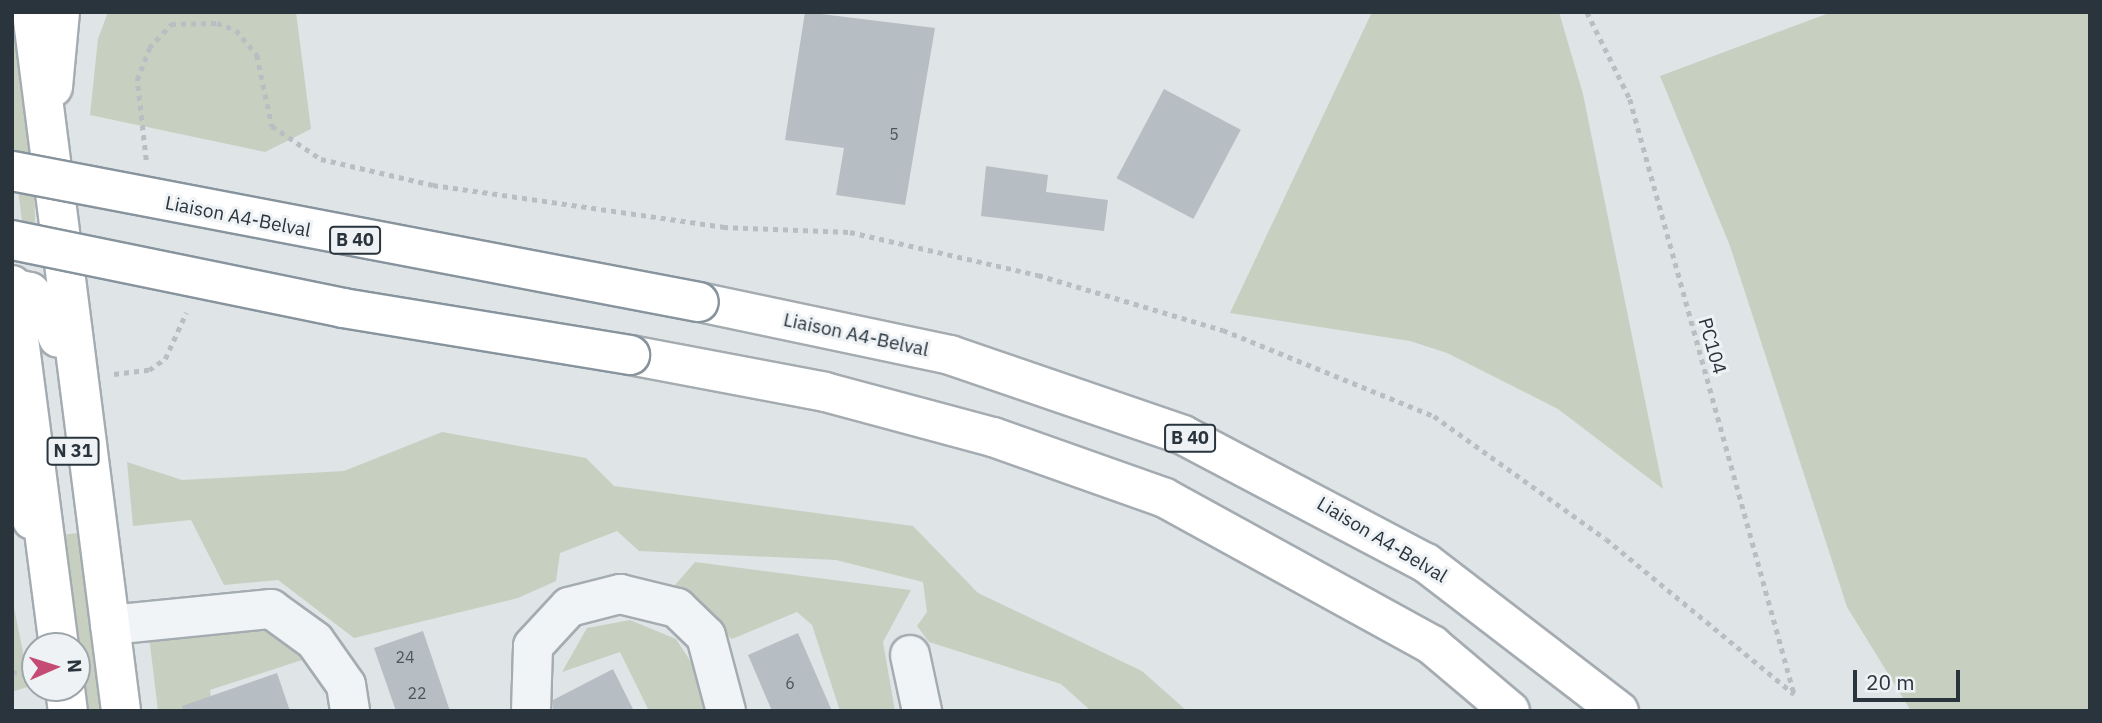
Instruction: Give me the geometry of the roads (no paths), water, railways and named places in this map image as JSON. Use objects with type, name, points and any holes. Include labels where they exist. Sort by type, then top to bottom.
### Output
[{"type":"main road","name":"N 31","points":[[32,12],[50,156],[77,488],[102,561],[121,711]]},
{"type":"main road","points":[[50,156],[60,12]]},
{"type":"main road","name":"Liaison A4-Belval","points":[[12,171],[699,302],[950,355],[1183,435],[1426,563],[1619,711]]},
{"type":"main road","points":[[12,240],[343,308],[629,355],[825,392],[993,437],[1165,498],[1432,645],[1510,711]]},
{"type":"main road","name":"N 31","points":[[12,287],[16,343],[57,632]]},
{"type":"main road","points":[[12,287],[30,292],[46,308],[66,338],[16,343]]},
{"type":"main road","points":[[12,458],[52,589]]},
{"type":"street","points":[[531,711],[533,646],[569,607],[620,594],[677,608],[706,636],[726,711]]},
{"type":"street","points":[[110,625],[271,609],[315,641],[346,685],[350,711]]},
{"type":"street","points":[[910,655],[922,711]]}]
